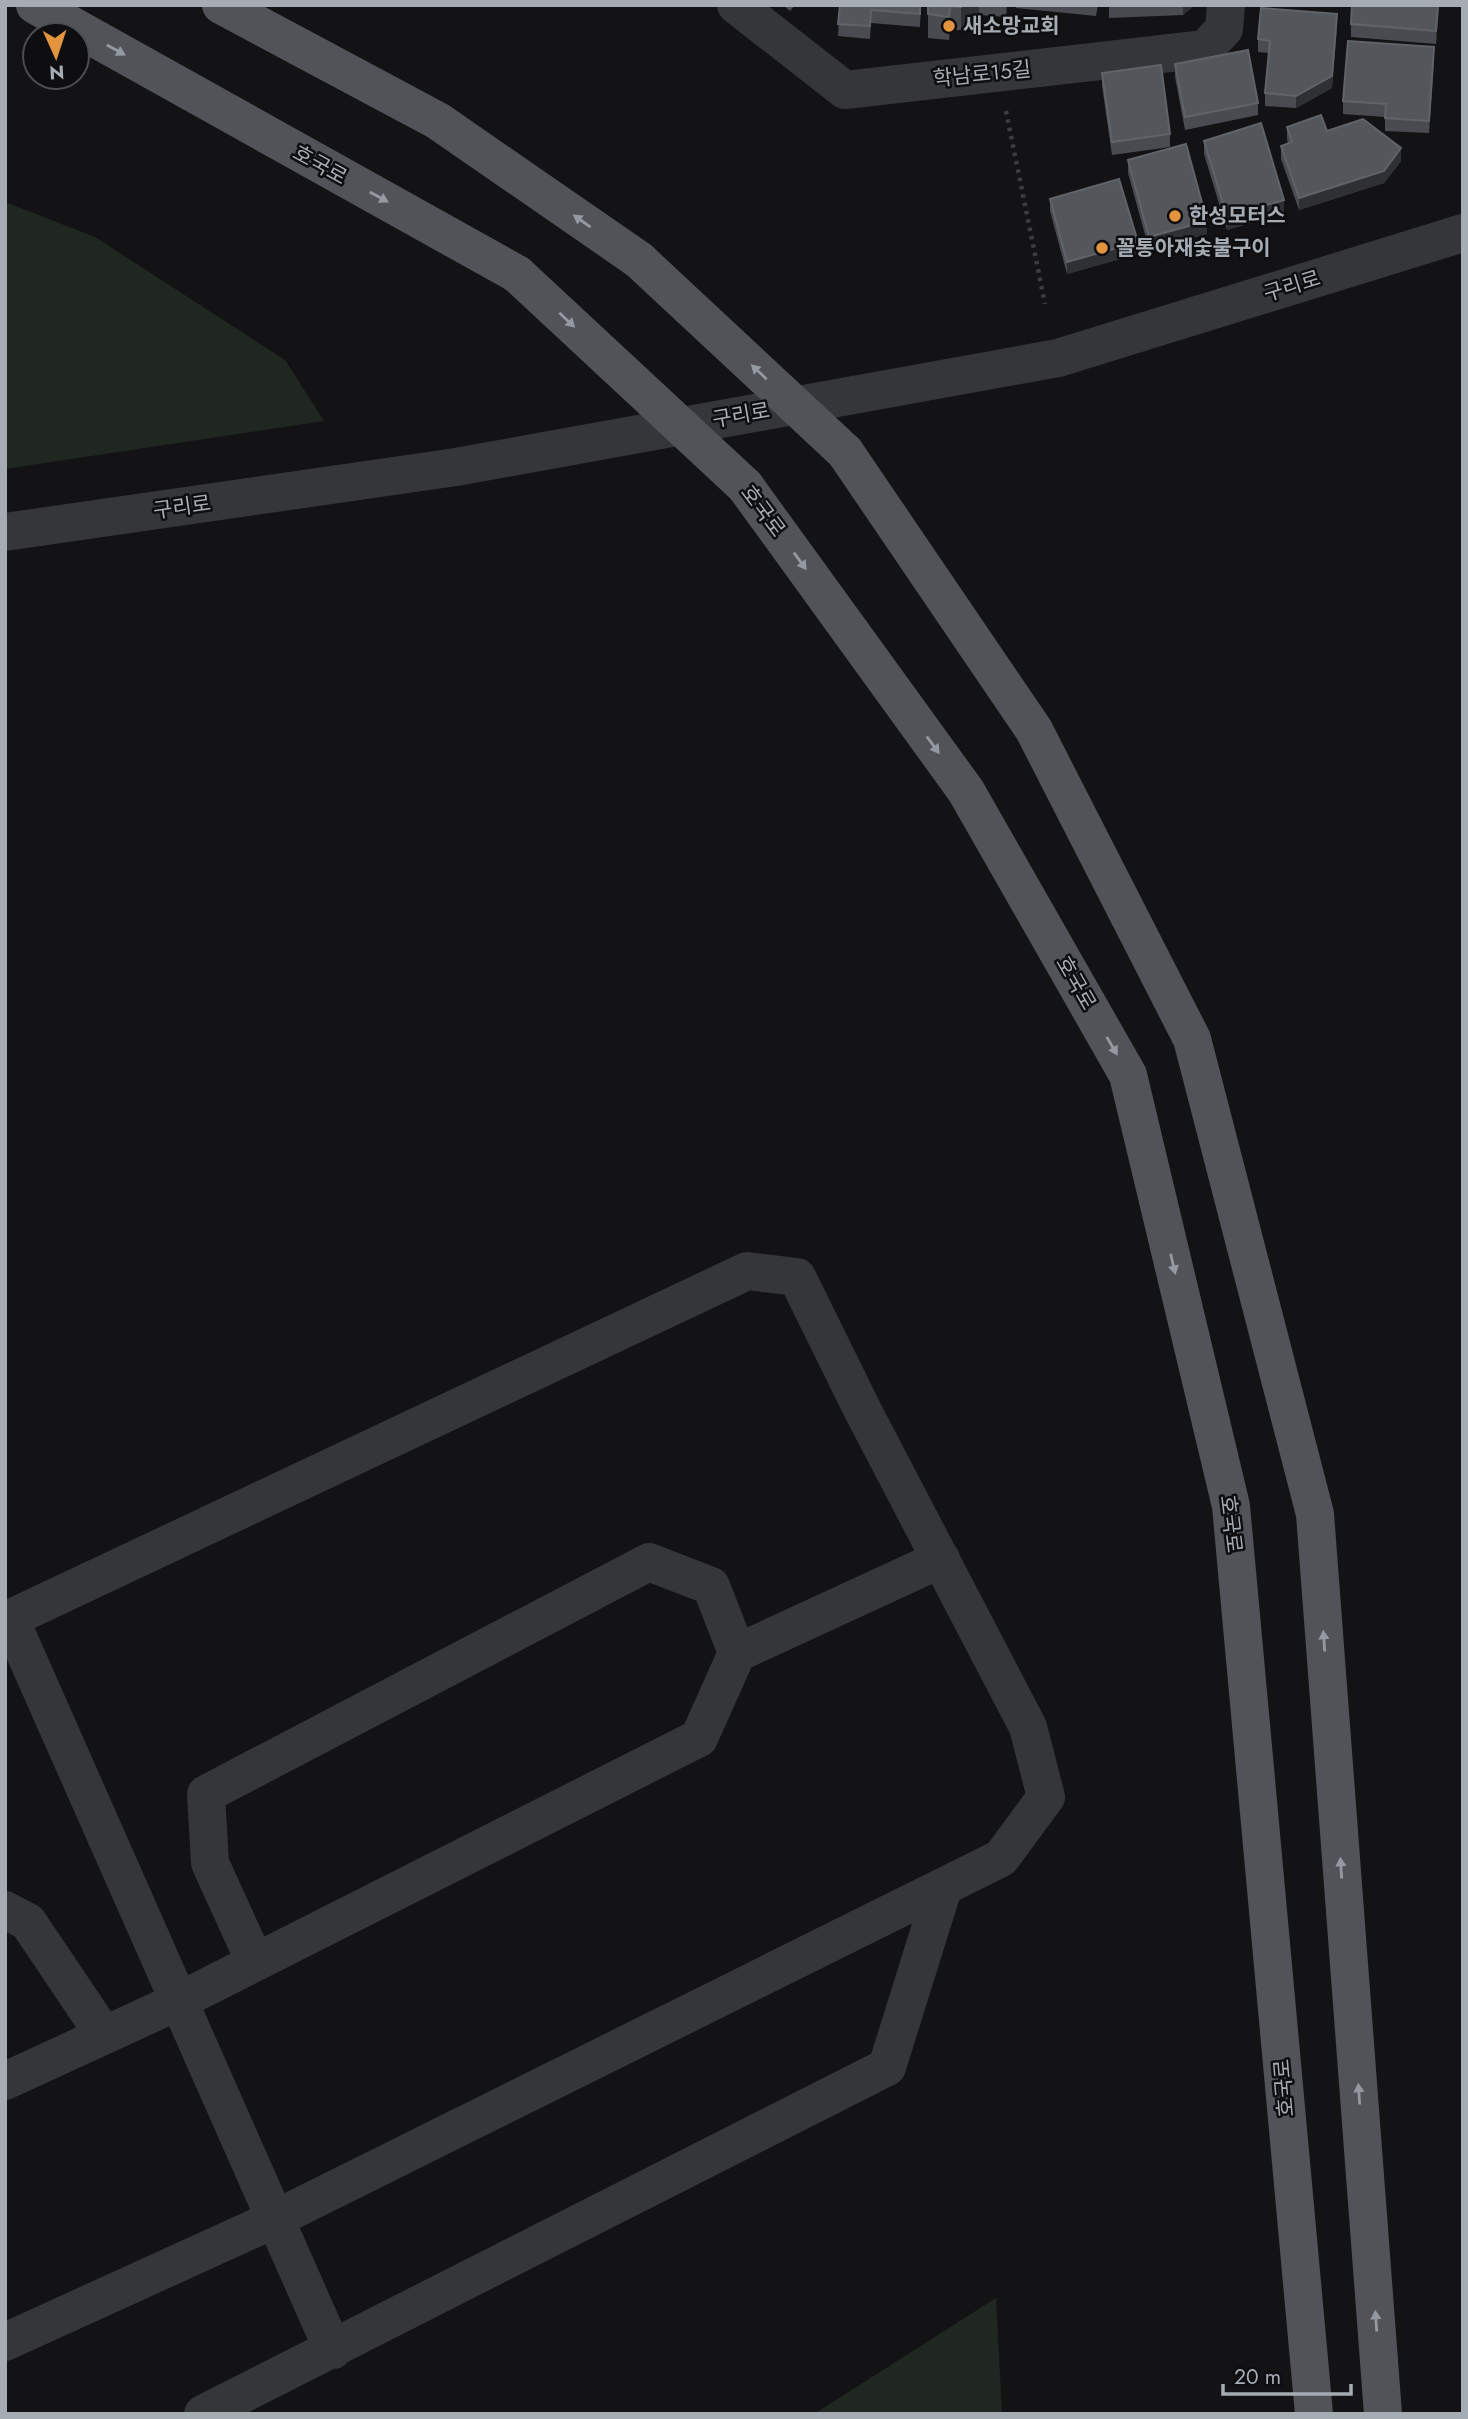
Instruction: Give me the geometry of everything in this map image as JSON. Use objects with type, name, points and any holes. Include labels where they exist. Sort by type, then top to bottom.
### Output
[{"type":"main road","name":"호국로","points":[[35,5],[517,274],[746,486],[967,791],[1128,1075],[1231,1506],[1314,2414]]},
{"type":"main road","points":[[220,5],[438,121]]},
{"type":"main road","points":[[274,5],[639,260],[845,452],[1034,730],[1192,1039],[1315,1514],[1383,2414]]},
{"type":"street","name":"학남로15길","points":[[736,5],[845,90],[1205,49],[1224,29],[1226,5]]},
{"type":"street","name":"구리로","points":[[5,532],[456,467],[1058,358],[1463,233]]},
{"type":"street","points":[[5,2342],[275,2219],[943,1888],[1000,1858],[1046,1797],[1028,1727],[797,1277],[747,1271],[8,1620],[179,2001],[275,2219],[333,2350]]},
{"type":"street","points":[[5,2081],[179,2001],[699,1738],[737,1653],[941,1559]]},
{"type":"street","points":[[255,1962],[210,1863],[206,1794],[649,1562],[711,1586],[737,1653]]},
{"type":"street","points":[[203,2414],[887,2067],[943,1888]]},
{"type":"street","points":[[5,1910],[27,1922],[104,2035]]},
{"type":"path","points":[[999,72],[1045,304]]},
{"type":"shaded area","points":[[5,202],[95,237],[285,360],[324,421],[5,469]]},
{"type":"shaded area","points":[[996,2298],[1002,2414],[814,2414]]},
{"type":"building","points":[[840,5],[920,5],[920,14],[871,10],[870,26],[838,24]]},
{"type":"building","points":[[928,5],[963,5],[950,6],[949,17],[928,14]]},
{"type":"building","points":[[1352,5],[1438,5],[1436,31],[1351,24]]},
{"type":"building","points":[[1261,8],[1337,14],[1332,76],[1296,96],[1265,93],[1270,41],[1258,39]]},
{"type":"building","points":[[1348,41],[1434,47],[1429,121],[1385,118],[1386,104],[1343,101]]},
{"type":"building","points":[[1248,50],[1258,103],[1185,117],[1175,64]]},
{"type":"building","points":[[1161,65],[1170,134],[1112,142],[1102,73]]},
{"type":"building","points":[[1321,115],[1327,131],[1363,119],[1401,148],[1384,171],[1299,198],[1281,146],[1292,142],[1287,127]]},
{"type":"building","points":[[1261,123],[1284,200],[1227,217],[1204,141]]},
{"type":"building","points":[[1186,144],[1207,221],[1149,237],[1128,160]]},
{"type":"building","points":[[1119,179],[1138,242],[1067,262],[1050,199]]},
{"type":"place","name":"새소망교회","points":[[949,26]]},
{"type":"place","name":"한성모터스","points":[[1175,216]]},
{"type":"place","name":"꼴통아재숯불구이","points":[[1102,248]]}]
